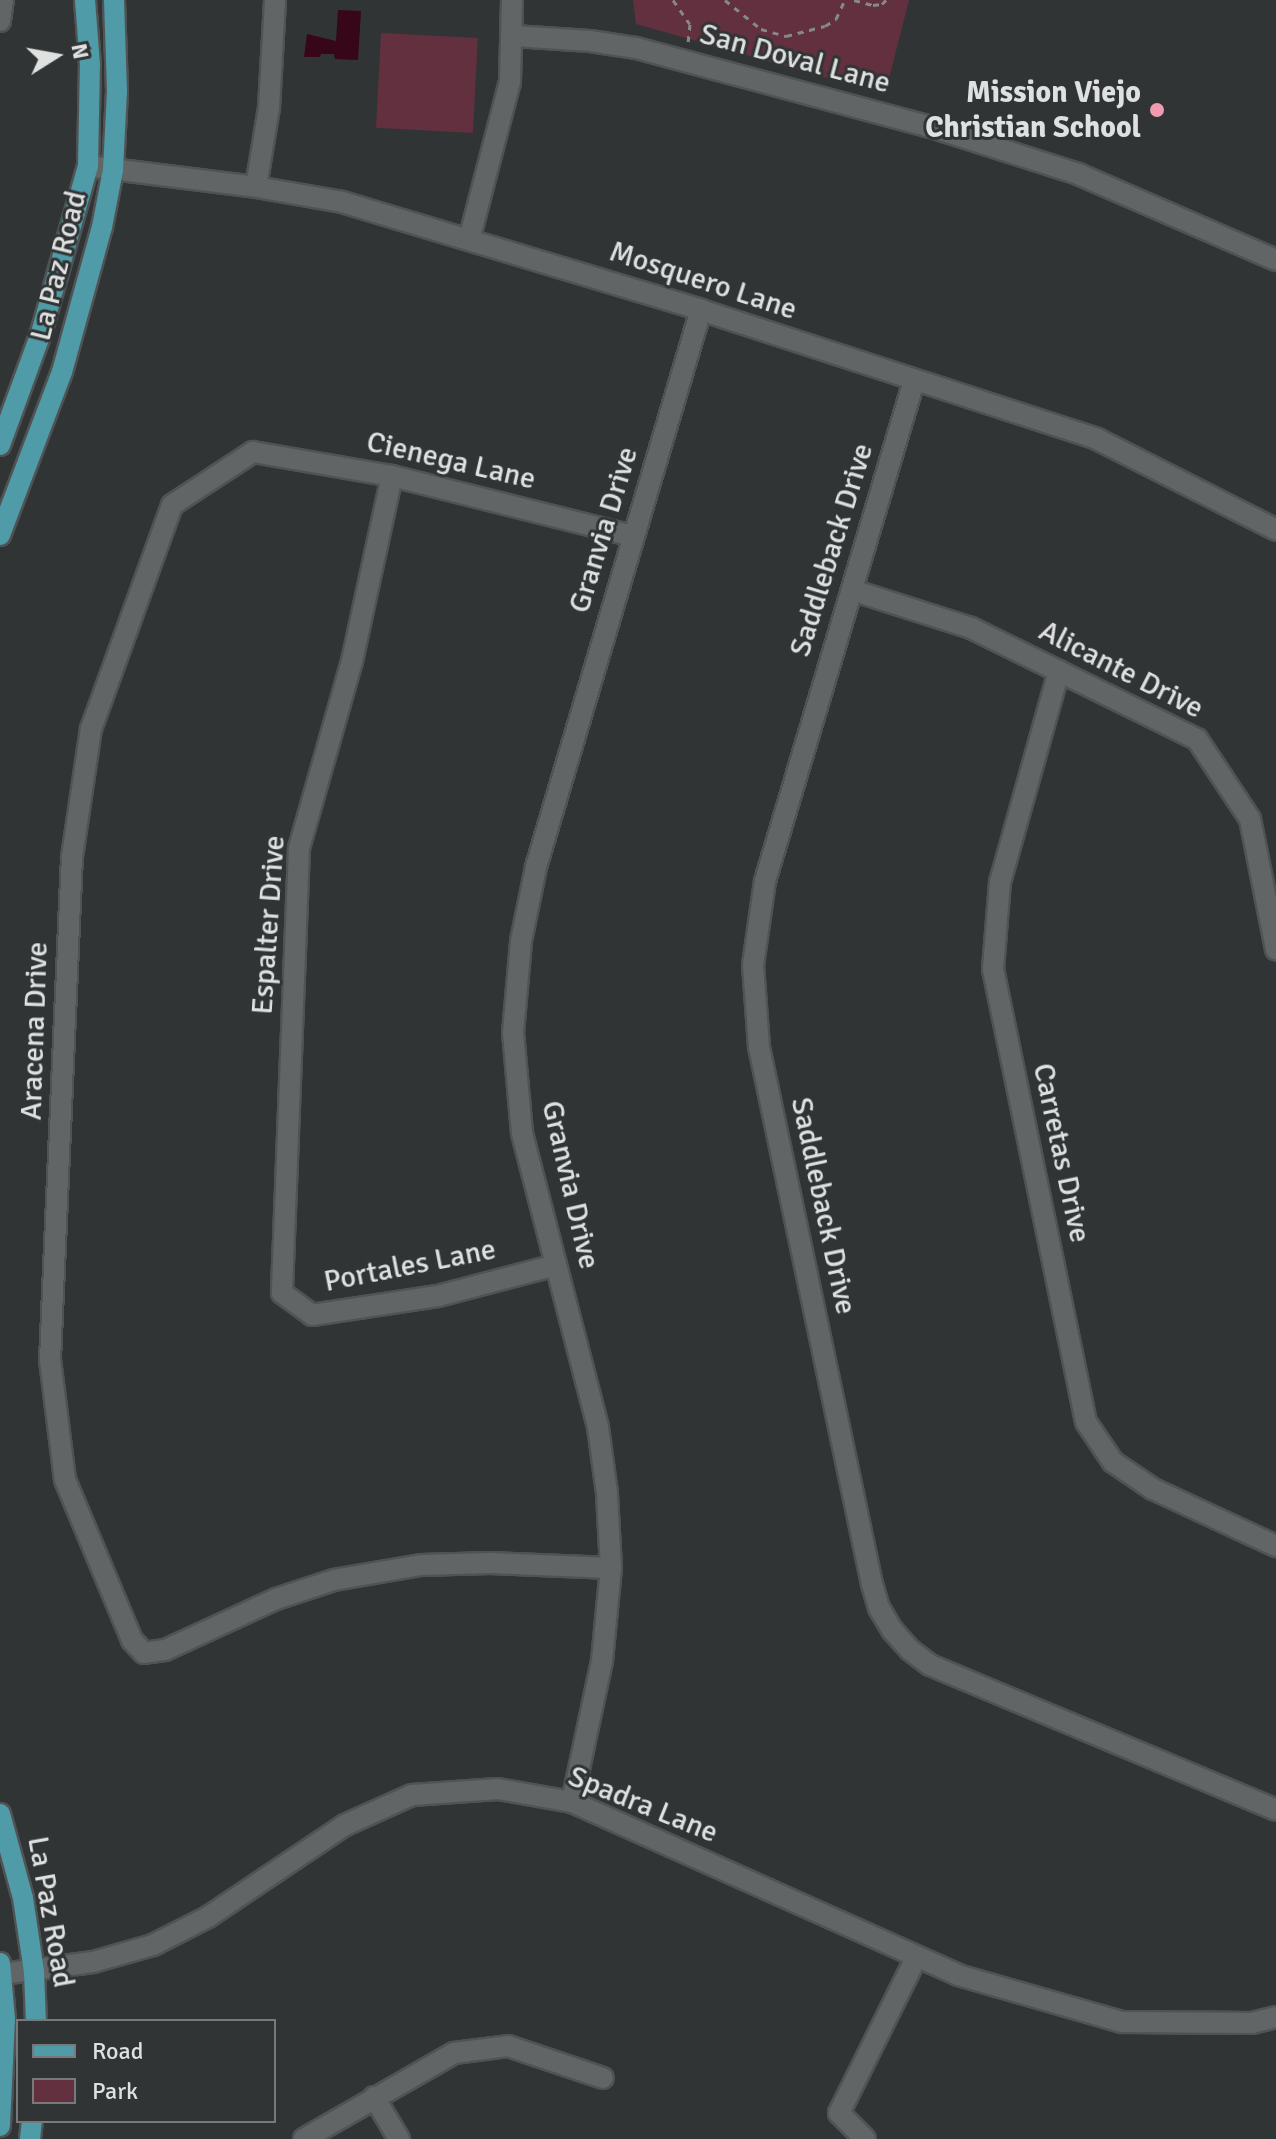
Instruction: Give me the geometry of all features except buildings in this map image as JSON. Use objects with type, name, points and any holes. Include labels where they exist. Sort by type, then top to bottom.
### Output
[{"type":"main road","name":"La Paz Road","points":[[0,445],[41,333],[88,166],[90,65],[85,0]]},
{"type":"main road","name":"La Paz Road","points":[[0,535],[62,372],[86,294],[113,170],[117,91],[114,0]]},
{"type":"main road","name":"La Paz Road","points":[[0,1814],[23,1898],[34,1972],[36,2019]]},
{"type":"main road","name":"La Paz Road","points":[[0,2126],[5,2019],[1,1969]]},
{"type":"street","points":[[0,21],[3,0]]},
{"type":"street","points":[[256,187],[269,108],[275,0]]},
{"type":"street","points":[[469,240],[510,82],[514,36],[512,0]]},
{"type":"street","name":"San Doval Lane","points":[[514,36],[590,41],[684,61],[928,126],[1078,174],[1276,260]]},
{"type":"street","name":"Mosquero Lane","points":[[88,166],[256,187],[342,202],[701,310],[1097,439],[1276,530]]},
{"type":"street","name":"Granvia Drive","points":[[572,1802],[602,1661],[611,1568],[607,1493],[598,1427],[522,1133],[513,1033],[521,941],[536,867],[701,310]]},
{"type":"street","name":"Saddleback Drive","points":[[914,381],[765,881],[753,965],[759,1047],[879,1608],[910,1650],[930,1665],[1276,1810]]},
{"type":"street","name":"Cienega Lane","points":[[253,452],[392,476],[633,536]]},
{"type":"street","name":"Aracena Drive","points":[[253,452],[172,505],[91,729],[72,857],[50,1360],[65,1480],[132,1640],[144,1653],[165,1650],[276,1599],[334,1580],[421,1565],[490,1563],[611,1568]]},
{"type":"street","name":"Espalter Drive","points":[[282,1293],[299,848],[352,661],[392,476]]},
{"type":"street","name":"Alicante Drive","points":[[852,590],[971,628],[1197,739],[1250,819],[1276,949]]},
{"type":"street","name":"Carretas Drive","points":[[1059,671],[1000,882],[993,969],[1086,1422],[1113,1462],[1153,1489],[1276,1546]]},
{"type":"street","name":"Portales Lane","points":[[282,1293],[312,1315],[438,1296],[556,1265]]},
{"type":"street","name":"Spadra Lane","points":[[1,1969],[34,1972],[93,1962],[153,1945],[208,1917],[345,1825],[412,1795],[498,1789],[572,1802],[958,1975],[1122,2022],[1252,2023],[1276,2017]]},
{"type":"street","points":[[865,2139],[839,2113],[916,1958]]},
{"type":"street","points":[[304,2139],[454,2053],[508,2046],[603,2078]]},
{"type":"street","points":[[374,2097],[399,2139]]},
{"type":"path","points":[[673,0],[690,24],[684,61]]},
{"type":"path","points":[[725,0],[761,29],[786,36],[825,26],[836,19],[845,0]]},
{"type":"path","points":[[854,0],[873,5],[886,0]]},
{"type":"green space","points":[[633,0],[909,0],[885,94],[636,24]]},
{"type":"green space","points":[[381,33],[478,38],[473,133],[376,128]]},
{"type":"shaded area","points":[[338,10],[361,11],[358,60],[335,59],[334,54],[304,57],[307,34],[336,41]]},
{"type":"place","name":"Mission Viejo Christian School","points":[[1157,110]]}]
